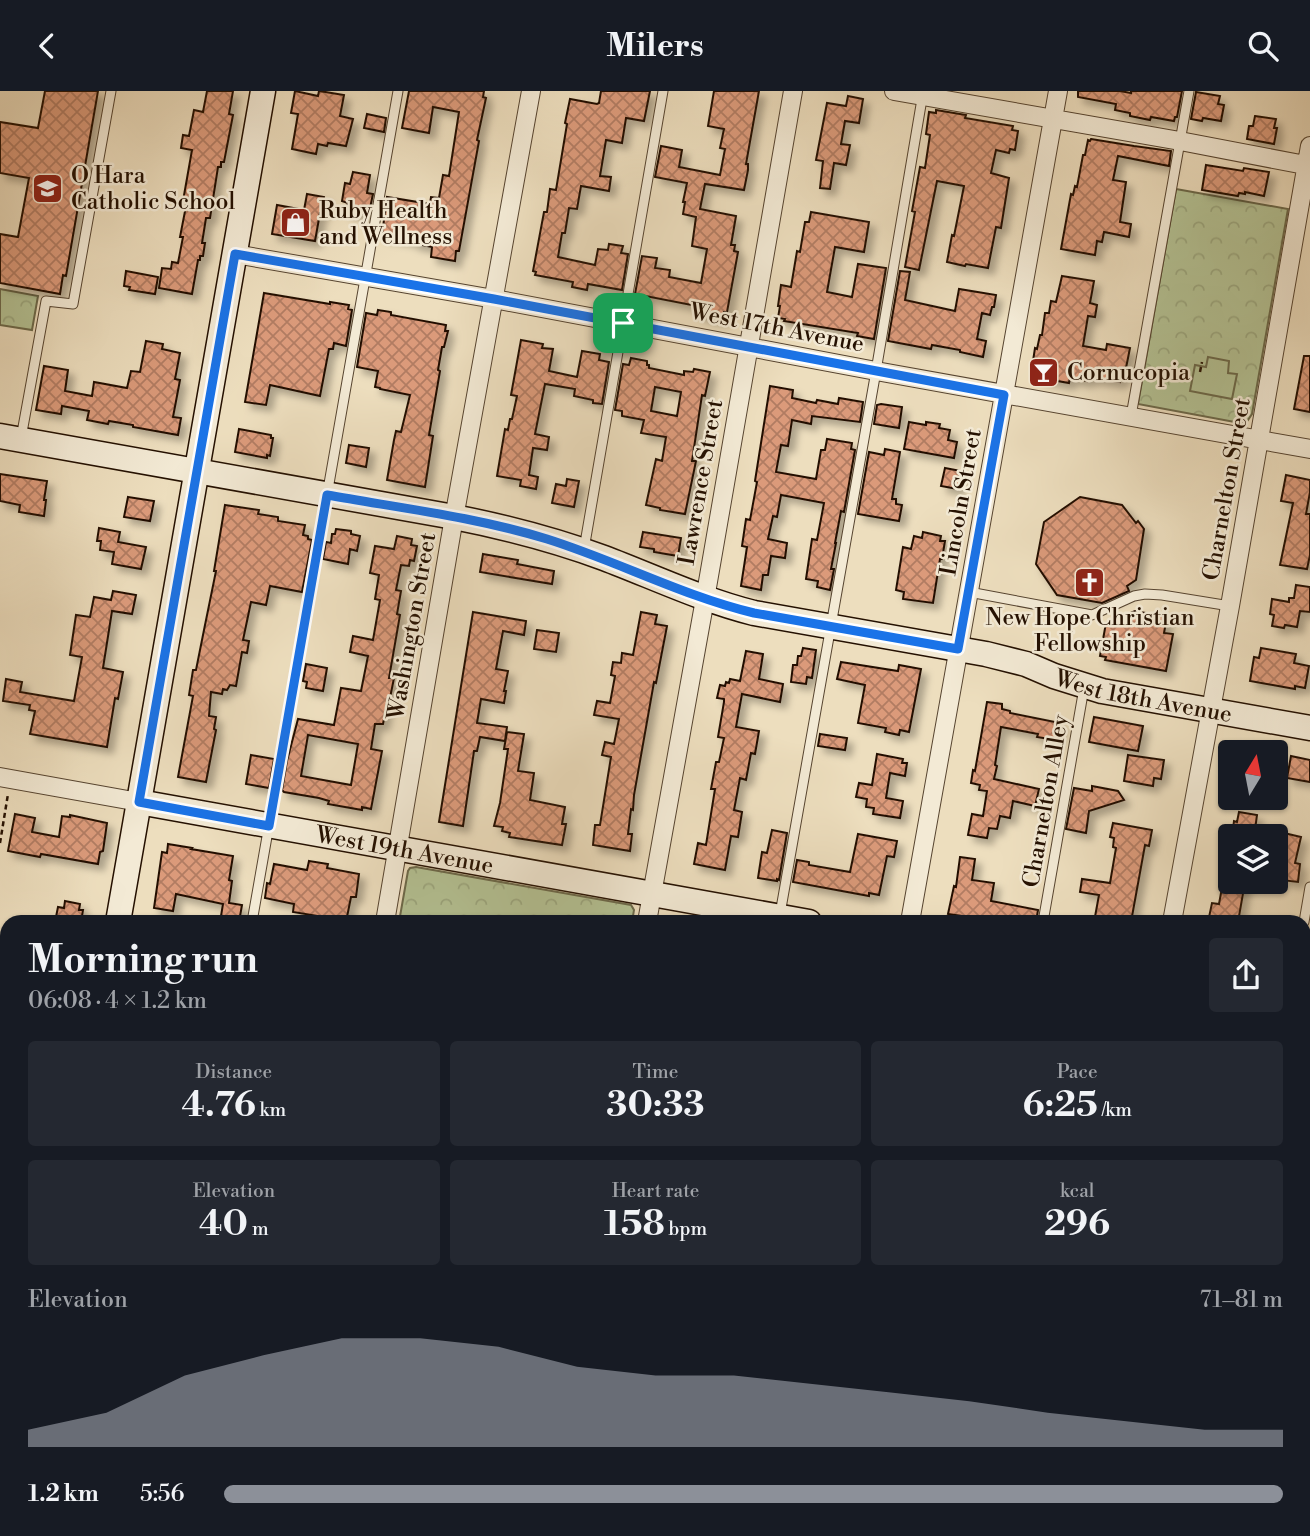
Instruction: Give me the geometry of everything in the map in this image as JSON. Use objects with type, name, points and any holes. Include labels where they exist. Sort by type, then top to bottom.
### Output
[{"type":"street","points":[[119,915],[263,91]]},
{"type":"street","name":"Washington Street","points":[[386,915],[530,91]]},
{"type":"street","name":"Lawrence Street","points":[[648,915],[793,91]]},
{"type":"street","points":[[894,91],[923,93],[1308,166]]},
{"type":"street","name":"Lincoln Street","points":[[912,915],[1058,91]]},
{"type":"street","name":"Charnelton Street","points":[[1173,915],[1212,710],[1310,146]]},
{"type":"street","name":"West 17th Avenue","points":[[235,254],[1310,449]]},
{"type":"street","name":"West 18th Avenue","points":[[10,438],[514,529],[584,551],[705,599],[754,613],[1004,658],[1102,691],[1310,728]]},
{"type":"street","name":"West 19th Avenue","points":[[5,778],[652,893],[755,915]]},
{"type":"lane","points":[[10,438],[46,302],[73,304],[111,91]]},
{"type":"lane","points":[[253,915],[398,91]]},
{"type":"lane","points":[[584,551],[663,91]]},
{"type":"lane","points":[[1131,416],[1189,91]]},
{"type":"lane","points":[[779,915],[923,93]]},
{"type":"lane","points":[[969,592],[1092,615],[1134,596],[1145,594],[1230,606]]},
{"type":"lane","name":"Charnelton Alley","points":[[1044,915],[1084,686]]},
{"type":"lane","points":[[1305,915],[1310,887]]},
{"type":"path","points":[[1200,372],[1202,362]]},
{"type":"path","points":[[0,842],[5,778]]},
{"type":"green space","points":[[1176,189],[1288,209],[1252,414],[1246,423],[1138,404]]},
{"type":"green space","points":[[0,289],[38,296],[32,330],[0,325]]},
{"type":"green space","points":[[1208,357],[1229,361],[1228,373],[1237,374],[1232,399],[1190,391],[1195,365],[1206,367]]},
{"type":"green space","points":[[410,868],[631,905],[633,915],[400,915]]},
{"type":"building","points":[[45,91],[98,91],[66,276],[63,275],[60,294],[0,283],[0,234],[18,237],[29,178],[0,173],[0,122],[38,128]]},
{"type":"building","points":[[207,91],[233,91],[229,114],[233,115],[224,162],[218,167],[210,218],[206,218],[203,256],[198,260],[192,294],[159,288],[162,268],[171,269],[172,262],[178,263],[183,237],[180,237],[187,201],[183,201],[192,150],[181,148],[183,135],[189,136],[194,110],[203,112]]},
{"type":"building","points":[[295,91],[318,96],[319,91],[344,95],[340,116],[353,119],[346,146],[318,144],[316,154],[292,149],[298,114],[291,113]]},
{"type":"building","points":[[409,91],[484,91],[483,97],[486,98],[455,261],[431,257],[432,247],[382,235],[387,197],[430,204],[431,197],[439,198],[443,175],[449,176],[459,112],[433,107],[429,133],[402,128]]},
{"type":"building","points":[[601,91],[650,91],[644,121],[626,118],[622,143],[606,140],[600,176],[611,177],[609,191],[581,186],[577,209],[569,208],[558,257],[595,265],[598,249],[608,250],[609,244],[623,246],[621,253],[628,254],[622,290],[588,284],[587,290],[572,287],[573,282],[535,275],[536,272],[533,271],[550,189],[556,190],[570,99],[597,104]]},
{"type":"building","points":[[714,91],[759,91],[744,190],[705,184],[700,209],[736,216],[731,245],[735,245],[734,251],[738,252],[727,312],[724,312],[722,320],[696,313],[697,306],[635,294],[642,256],[657,258],[655,268],[670,270],[669,277],[701,283],[707,249],[692,246],[696,217],[683,214],[687,183],[655,177],[661,146],[682,150],[679,167],[720,175],[725,149],[720,148],[724,129],[708,126]]},
{"type":"building","points":[[1078,91],[1182,91],[1174,121],[1130,116],[1130,113],[1115,110],[1116,104],[1078,97]]},
{"type":"building","points":[[1196,92],[1220,96],[1218,104],[1224,105],[1221,121],[1191,119]]},
{"type":"building","points":[[848,96],[863,99],[859,123],[845,121],[841,144],[850,145],[846,165],[834,163],[830,189],[820,188],[823,161],[816,160],[827,103],[846,106]]},
{"type":"building","points":[[936,110],[1013,126],[1012,130],[1018,131],[1015,150],[1010,149],[1009,153],[996,150],[991,173],[1009,178],[1001,228],[996,227],[988,268],[947,262],[964,186],[937,181],[919,270],[905,267],[920,167],[925,168],[930,135],[926,134],[929,112],[936,113]]},
{"type":"building","points":[[367,114],[386,118],[384,132],[364,128]]},
{"type":"building","points":[[1255,116],[1276,119],[1274,144],[1247,139],[1249,126],[1253,126]]},
{"type":"building","points":[[1088,140],[1171,151],[1169,166],[1118,156],[1113,180],[1126,182],[1120,222],[1131,224],[1129,237],[1104,232],[1102,242],[1097,241],[1095,255],[1061,249],[1071,194],[1073,195],[1075,186],[1077,187],[1083,155]]},
{"type":"building","points":[[1206,165],[1269,172],[1264,196],[1245,192],[1239,193],[1238,196],[1202,190]]},
{"type":"building","points":[[353,172],[370,175],[367,193],[373,194],[370,208],[363,207],[362,214],[346,212],[348,203],[342,201],[345,183],[350,184]]},
{"type":"building","name":"Ruby Health and Wellness","points":[[307,194],[324,197],[315,241],[272,234],[277,205],[304,210]]},
{"type":"building","points":[[811,212],[869,222],[864,252],[835,247],[827,292],[852,297],[858,264],[886,268],[874,339],[857,336],[858,333],[778,318],[781,285],[791,287],[797,251],[800,252],[805,222],[809,222]]},
{"type":"building","points":[[126,271],[158,277],[155,294],[129,290],[130,287],[124,286]]},
{"type":"building","points":[[900,271],[910,272],[905,300],[955,311],[959,289],[996,295],[990,315],[982,313],[977,339],[986,341],[983,357],[932,345],[931,349],[888,341]]},
{"type":"building","points":[[1062,276],[1094,281],[1090,303],[1097,305],[1095,317],[1088,316],[1083,346],[1106,350],[1107,344],[1130,348],[1124,378],[1121,377],[1120,382],[1070,378],[1069,383],[1031,374],[1045,313],[1049,313],[1051,301],[1056,302]]},
{"type":"building","points":[[264,293],[349,305],[348,309],[352,310],[346,346],[334,343],[333,349],[329,349],[320,396],[270,385],[266,405],[245,402]]},
{"type":"building","points":[[378,310],[446,325],[445,331],[448,331],[438,370],[440,371],[429,435],[433,436],[425,487],[387,480],[396,431],[401,432],[410,395],[375,387],[378,371],[357,367],[366,313],[377,315]]},
{"type":"building","points":[[521,340],[543,344],[542,348],[553,349],[549,371],[577,377],[582,351],[600,354],[599,360],[609,362],[602,404],[574,396],[575,389],[545,384],[535,434],[549,437],[547,450],[533,448],[529,475],[538,477],[536,489],[520,486],[521,480],[497,476],[505,429],[508,430],[512,419],[517,396],[511,395]]},
{"type":"building","points":[[146,341],[163,344],[162,349],[180,353],[175,379],[180,380],[173,417],[181,418],[178,435],[109,421],[108,424],[87,420],[89,411],[62,406],[61,414],[36,410],[44,366],[68,370],[65,391],[92,396],[94,382],[127,388],[131,371],[140,372]]},
{"type":"building","points":[[1304,356],[1310,356],[1310,412],[1294,409]]},
{"type":"building","points":[[631,358],[647,361],[649,368],[684,375],[684,371],[693,372],[694,369],[710,372],[705,396],[702,395],[692,461],[696,461],[685,514],[646,505],[656,459],[662,461],[666,437],[641,433],[644,420],[622,416],[622,411],[615,410],[623,364],[629,365]],"holes":[[[655,387],[681,392],[677,416],[651,411]]]},
{"type":"building","points":[[770,386],[793,390],[792,398],[816,403],[817,400],[838,404],[839,398],[863,402],[860,422],[812,416],[811,424],[792,420],[788,446],[781,445],[776,472],[816,479],[821,450],[825,450],[827,439],[852,443],[851,449],[855,450],[844,512],[841,511],[835,543],[830,590],[817,587],[818,581],[806,579],[812,539],[817,540],[824,503],[781,495],[777,517],[773,516],[768,539],[787,543],[785,558],[771,556],[768,575],[763,575],[761,590],[741,586],[747,547],[742,546],[746,519],[750,520],[757,482],[755,481]]},
{"type":"building","points":[[877,405],[902,407],[899,428],[874,424]]},
{"type":"building","points":[[909,422],[940,424],[939,428],[950,430],[948,440],[957,442],[954,458],[904,449]]},
{"type":"building","points":[[239,429],[271,435],[273,438],[270,456],[267,455],[267,458],[235,452]]},
{"type":"building","points":[[349,445],[369,448],[366,467],[346,463]]},
{"type":"building","points":[[885,449],[900,452],[892,499],[896,499],[896,504],[902,505],[899,521],[858,514],[869,452],[884,455]]},
{"type":"building","points":[[945,468],[961,471],[958,489],[941,486]]},
{"type":"building","points":[[0,474],[47,481],[44,516],[19,512],[20,505],[0,501]]},
{"type":"building","points":[[1286,475],[1310,480],[1306,514],[1310,514],[1310,555],[1307,569],[1280,565],[1293,503],[1281,501]]},
{"type":"building","points":[[567,479],[579,481],[574,507],[552,503],[556,484],[566,486]]},
{"type":"building","points":[[128,497],[154,501],[150,521],[124,517]]},
{"type":"building","name":"New Hope Christian Fellowship","points":[[1080,497],[1122,505],[1144,529],[1136,580],[1127,586],[1129,591],[1102,603],[1057,595],[1036,564],[1044,522]]},
{"type":"building","points":[[225,505],[259,510],[258,514],[278,517],[278,521],[305,525],[303,535],[312,540],[302,592],[270,586],[266,605],[251,602],[243,640],[249,641],[247,653],[242,652],[236,686],[230,685],[227,690],[223,689],[222,694],[211,692],[209,716],[216,717],[216,730],[206,782],[178,777],[193,696],[189,695],[193,670],[196,670],[216,571]]},
{"type":"building","points":[[99,528],[120,532],[118,542],[146,547],[141,569],[112,564],[114,552],[100,550],[101,541],[97,541]]},
{"type":"building","points":[[336,529],[351,531],[351,534],[360,536],[357,551],[350,549],[348,564],[323,559],[326,542],[331,543]]},
{"type":"building","points":[[643,532],[681,538],[678,556],[640,547]]},
{"type":"building","points":[[923,532],[941,536],[940,541],[945,541],[933,603],[903,599],[904,592],[896,590],[903,547],[911,549],[914,536],[922,538]]},
{"type":"building","points":[[397,536],[412,539],[411,545],[417,546],[414,561],[410,560],[409,566],[401,565],[396,590],[401,591],[397,614],[400,615],[389,678],[394,678],[383,724],[375,724],[371,749],[382,751],[371,809],[328,804],[329,801],[319,798],[284,792],[282,790],[287,761],[298,719],[334,725],[341,688],[361,691],[368,656],[350,652],[353,636],[373,640],[380,600],[375,599],[379,575],[370,573],[375,546],[394,549]],"holes":[[[308,735],[358,744],[351,785],[301,776]]]},
{"type":"building","points":[[483,554],[518,560],[517,564],[554,571],[552,584],[480,572]]},
{"type":"building","points":[[1296,585],[1310,587],[1310,612],[1300,611],[1297,627],[1272,626],[1272,599],[1289,602],[1289,598],[1294,598]]},
{"type":"building","points":[[113,591],[136,595],[132,614],[112,611],[103,668],[123,672],[118,699],[115,698],[107,747],[30,734],[35,711],[29,710],[30,705],[3,701],[6,679],[22,682],[20,692],[74,701],[82,657],[70,655],[76,615],[90,617],[94,597],[111,600]]},
{"type":"building","points":[[1135,611],[1167,617],[1164,633],[1173,634],[1166,671],[1105,660],[1106,657],[1100,656],[1106,623]]},
{"type":"building","points":[[473,612],[526,621],[524,635],[503,631],[496,669],[508,671],[504,703],[481,699],[477,723],[507,727],[505,741],[480,737],[477,751],[474,751],[463,826],[439,822]]},
{"type":"building","points":[[641,612],[657,615],[655,624],[667,626],[656,683],[654,682],[633,810],[631,809],[628,834],[632,834],[630,851],[593,845],[595,825],[600,825],[611,757],[602,755],[605,742],[614,744],[619,719],[594,715],[597,701],[610,703],[615,676],[611,675],[613,662],[621,663],[622,653],[633,655]]},
{"type":"building","points":[[537,630],[559,633],[556,652],[534,649]]},
{"type":"building","points":[[803,648],[816,650],[812,678],[807,677],[806,684],[791,682],[793,665],[797,665]]},
{"type":"building","points":[[1261,648],[1296,654],[1294,663],[1309,666],[1305,688],[1295,686],[1295,689],[1250,681],[1254,657],[1259,658]]},
{"type":"building","points":[[746,651],[763,654],[759,679],[783,684],[780,702],[742,694],[736,727],[759,731],[746,780],[740,778],[734,810],[742,812],[738,837],[731,836],[725,870],[694,864],[698,843],[706,845],[715,789],[711,789],[724,738],[718,737],[724,702],[724,699],[717,698],[720,685],[725,686],[730,679],[740,681]]},
{"type":"building","points":[[841,662],[898,671],[899,665],[921,669],[909,732],[900,730],[899,735],[885,732],[886,728],[858,723],[865,685],[837,679]]},
{"type":"building","points":[[306,664],[327,668],[323,691],[306,688],[307,682],[303,681]]},
{"type":"building","points":[[987,702],[1002,704],[1002,709],[1010,713],[1060,723],[1056,740],[1001,727],[994,779],[1039,789],[1035,806],[1013,801],[1010,818],[1000,816],[997,829],[989,828],[987,838],[968,835],[972,814],[983,816],[987,791],[979,790],[980,785],[971,783]]},
{"type":"building","points":[[1094,717],[1143,726],[1138,751],[1089,742]]},
{"type":"building","points":[[507,732],[524,734],[518,771],[534,773],[530,800],[565,807],[562,824],[566,824],[562,845],[509,837],[510,833],[502,831],[503,827],[494,826],[508,749],[504,749]]},
{"type":"building","points":[[820,734],[847,738],[845,750],[818,746]]},
{"type":"building","points":[[877,754],[903,759],[902,763],[907,763],[905,776],[890,773],[886,798],[903,801],[900,818],[873,814],[874,808],[866,807],[867,799],[856,797],[859,783],[872,785]]},
{"type":"building","points":[[251,755],[274,759],[269,788],[246,784]]},
{"type":"building","points":[[1128,755],[1164,760],[1161,779],[1154,778],[1153,786],[1124,781]]},
{"type":"building","points":[[1291,756],[1310,760],[1310,782],[1288,778]]},
{"type":"building","points":[[1092,786],[1118,791],[1124,800],[1089,811],[1086,833],[1066,829],[1074,788],[1092,791]]},
{"type":"building","points":[[1239,812],[1257,815],[1256,824],[1234,824],[1234,821],[1237,822]]},
{"type":"building","points":[[15,814],[35,818],[32,832],[59,837],[62,816],[70,815],[107,823],[98,864],[8,851]]},
{"type":"building","points":[[1113,823],[1152,830],[1149,846],[1145,845],[1132,915],[1095,915],[1099,895],[1080,892],[1082,879],[1110,883],[1116,848],[1113,847],[1114,838],[1110,837]]},
{"type":"building","points":[[772,830],[787,833],[777,881],[758,878],[762,852],[767,853]]},
{"type":"building","points":[[858,834],[897,841],[894,857],[887,856],[879,895],[869,893],[869,896],[793,882],[797,860],[809,862],[809,865],[850,872]]},
{"type":"building","points":[[1288,834],[1301,837],[1295,863],[1300,864],[1298,882],[1288,881]]},
{"type":"building","points":[[168,844],[233,856],[229,903],[242,905],[240,915],[221,915],[223,904],[176,894],[173,911],[154,908],[162,852],[167,853]]},
{"type":"building","points":[[960,857],[975,859],[972,880],[994,883],[991,901],[1038,910],[1037,915],[948,914],[954,886],[956,887]]},
{"type":"building","points":[[309,861],[328,864],[327,868],[359,874],[356,897],[351,897],[347,915],[293,912],[294,904],[265,898],[274,864],[307,870]]},
{"type":"building","points":[[1221,894],[1243,894],[1239,915],[1209,915],[1212,903],[1219,904]]},
{"type":"building","points":[[65,901],[80,904],[79,910],[83,910],[82,915],[56,915],[58,907],[64,908]]},
{"type":"place","name":"O Hara Catholic School","points":[[48,188]]},
{"type":"place","name":"Ruby Health and Wellness","points":[[296,223]]},
{"type":"place","name":"Cornucopia","points":[[1044,372]]},
{"type":"place","name":"New Hope Christian Fellowship","points":[[1090,583]]},
{"type":"route","points":[[235,254],[623,323],[1004,395],[958,649],[754,613],[705,599],[607,559],[514,529],[327,495],[269,826],[139,802],[235,254]]}]
